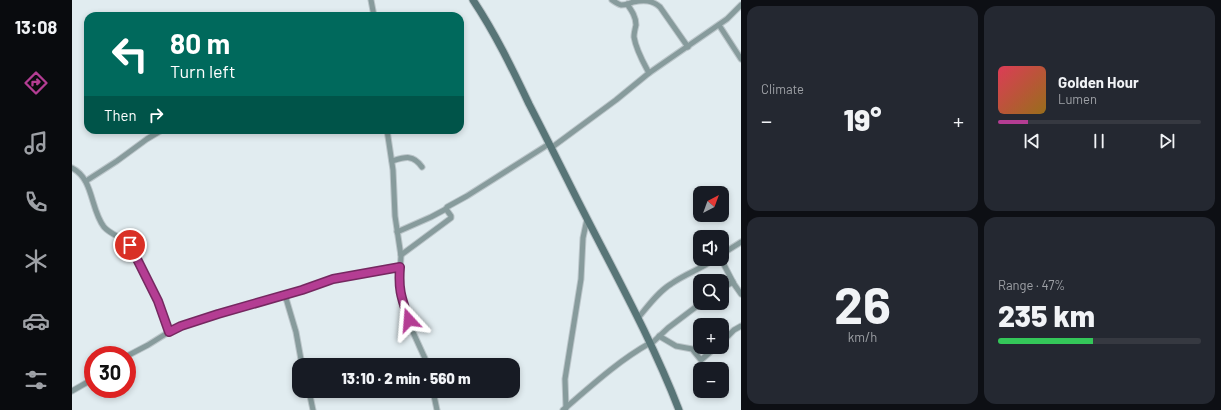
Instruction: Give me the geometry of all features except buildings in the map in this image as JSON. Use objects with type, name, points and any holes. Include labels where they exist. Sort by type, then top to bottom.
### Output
[{"type":"main road","points":[[473,0],[505,54],[550,146],[638,318],[665,374],[679,410]]},
{"type":"street","points":[[371,0],[373,12]]},
{"type":"street","points":[[612,0],[620,5],[650,0],[655,2],[688,47]]},
{"type":"street","points":[[627,4],[634,14],[634,37],[636,45],[642,61],[649,73]]},
{"type":"street","points":[[397,232],[446,209],[454,202],[467,196],[550,146],[616,100],[649,73],[719,25],[741,5]]},
{"type":"street","points":[[719,25],[741,59]]},
{"type":"street","points":[[86,181],[155,134]]},
{"type":"street","points":[[388,134],[392,161],[395,216],[401,255],[399,287],[401,298],[412,330],[425,358]]},
{"type":"street","points":[[392,161],[412,158],[419,162],[422,167]]},
{"type":"street","points":[[72,168],[80,173],[86,181],[96,211],[104,226],[108,231],[128,242],[134,251],[158,301],[169,332]]},
{"type":"street","points":[[401,255],[451,218],[446,209]]},
{"type":"street","points":[[564,409],[566,379],[581,280],[583,238],[587,219]]},
{"type":"street","points":[[729,250],[741,242]]},
{"type":"street","points":[[638,318],[670,284],[704,266]]},
{"type":"street","points":[[725,266],[741,294]]},
{"type":"street","points":[[136,351],[181,326],[218,314],[285,295],[333,279],[400,267]]},
{"type":"street","points":[[729,284],[733,282]]},
{"type":"street","points":[[285,295],[296,332],[301,358]]},
{"type":"street","points":[[564,409],[607,372],[634,352],[650,343],[693,309]]},
{"type":"street","points":[[729,335],[741,326]]},
{"type":"street","points":[[659,336],[676,346],[693,350]]},
{"type":"street","points":[[696,354],[701,360],[708,354]]},
{"type":"street","points":[[72,391],[84,384]]},
{"type":"street","points":[[310,398],[313,410]]},
{"type":"street","points":[[434,398],[437,410]]},
{"type":"route","points":[[130,245],[158,301],[169,332],[181,326],[218,314],[302,290],[333,279],[400,267],[399,287],[401,298],[409,320]]}]
